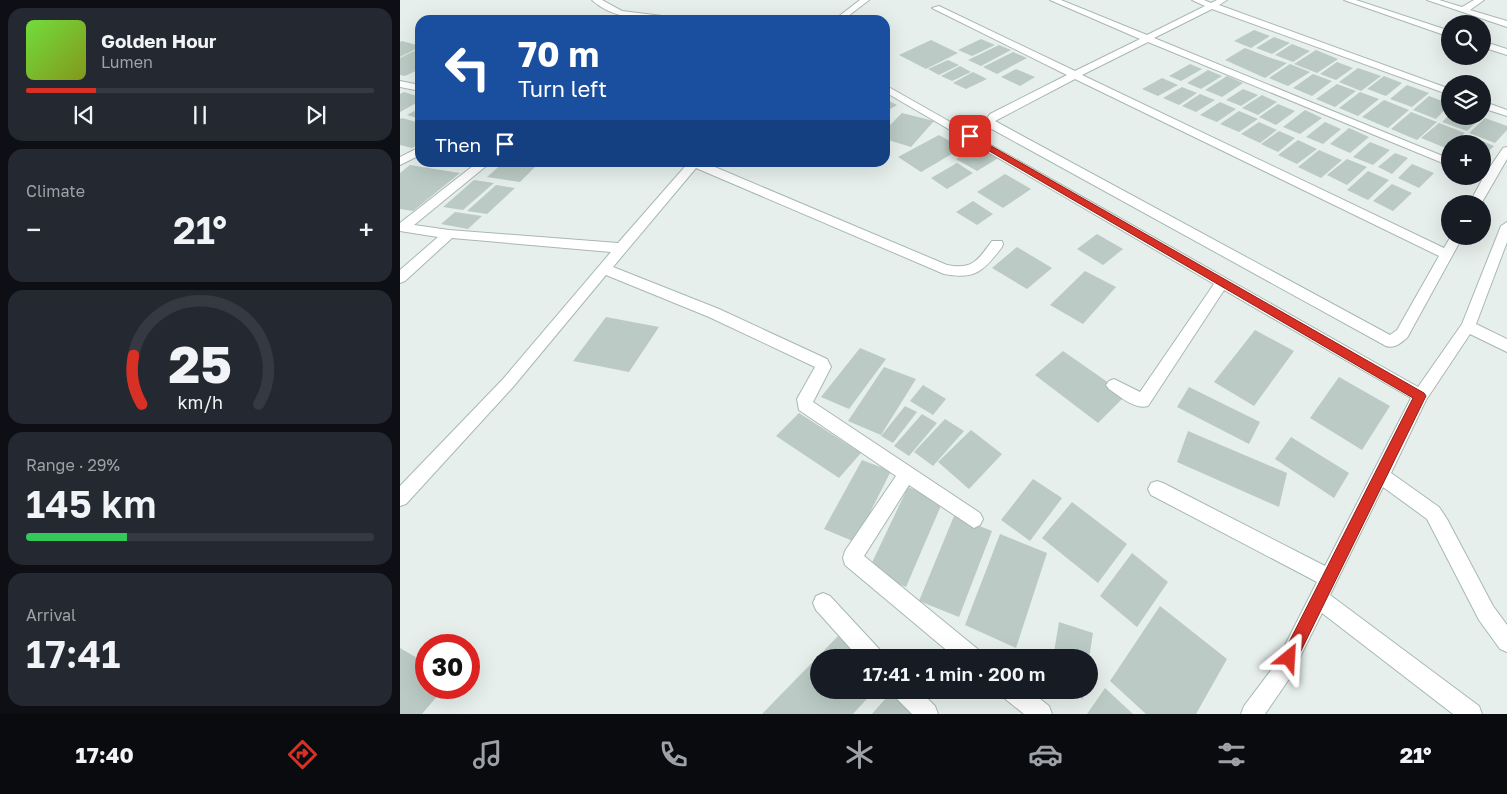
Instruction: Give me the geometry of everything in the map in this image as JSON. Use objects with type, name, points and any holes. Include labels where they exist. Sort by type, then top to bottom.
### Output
[{"type":"street","points":[[596,0],[620,13],[634,15]]},
{"type":"street","points":[[845,15],[866,0]]},
{"type":"street","points":[[1054,0],[1441,159]]},
{"type":"street","points":[[1196,0],[1441,89]]},
{"type":"street","points":[[1223,0],[994,116],[990,121],[1003,130],[1391,342],[1402,334],[1452,245]]},
{"type":"street","points":[[1348,0],[1441,31]]},
{"type":"street","points":[[1431,0],[1507,24]]},
{"type":"street","points":[[1463,10],[1480,0]]},
{"type":"street","points":[[936,8],[1447,255]]},
{"type":"street","points":[[1491,47],[1507,52]]},
{"type":"street","points":[[400,84],[415,87]]},
{"type":"street","points":[[890,91],[1420,396]]},
{"type":"street","points":[[1491,107],[1507,113]]},
{"type":"street","points":[[1491,170],[1507,150]]},
{"type":"street","points":[[400,162],[415,153]]},
{"type":"street","points":[[401,227],[479,167]]},
{"type":"street","points":[[400,498],[508,382],[603,268],[692,167]]},
{"type":"street","points":[[704,167],[944,269],[970,272],[981,266],[997,244]]},
{"type":"street","points":[[401,227],[449,234],[621,248]]},
{"type":"street","points":[[1252,714],[1282,672],[1420,396],[1468,326],[1506,230]]},
{"type":"street","points":[[400,278],[449,234]]},
{"type":"street","points":[[603,268],[714,313],[822,363],[823,367],[805,399],[805,405],[974,519]]},
{"type":"street","points":[[1114,385],[1142,401],[1222,282]]},
{"type":"street","points":[[1468,326],[1507,346]]},
{"type":"street","points":[[907,474],[852,558],[962,649]]},
{"type":"street","points":[[1380,476],[1433,513],[1442,525],[1486,613],[1507,642]]},
{"type":"street","points":[[1157,489],[1328,578]]},
{"type":"street","points":[[1319,599],[1471,714]]},
{"type":"street","points":[[823,603],[866,649]]},
{"type":"street","points":[[913,699],[927,714]]},
{"type":"street","points":[[1023,699],[1041,714]]},
{"type":"building","points":[[1254,30],[1270,36],[1251,48],[1234,41]]},
{"type":"building","points":[[1274,37],[1290,43],[1272,54],[1256,48]]},
{"type":"building","points":[[981,39],[995,45],[972,56],[958,50]]},
{"type":"building","points":[[931,40],[958,53],[926,69],[899,55]]},
{"type":"building","points":[[400,42],[415,45],[415,50],[400,57]]},
{"type":"building","points":[[1292,44],[1310,51],[1293,62],[1275,55]]},
{"type":"building","points":[[999,45],[1011,50],[981,66],[968,60]]},
{"type":"building","points":[[1245,48],[1287,63],[1265,78],[1225,60]]},
{"type":"building","points":[[415,50],[415,71],[405,76],[400,75],[400,58]]},
{"type":"building","points":[[1316,50],[1338,59],[1317,73],[1294,64]]},
{"type":"building","points":[[1013,52],[1027,58],[997,74],[983,67]]},
{"type":"building","points":[[948,60],[959,65],[939,75],[928,69]]},
{"type":"building","points":[[1337,62],[1353,68],[1336,80],[1320,74]]},
{"type":"building","points":[[1190,64],[1202,69],[1181,81],[1169,76]]},
{"type":"building","points":[[1290,64],[1310,72],[1288,86],[1269,78]]},
{"type":"building","points":[[960,66],[971,72],[952,81],[941,76]]},
{"type":"building","points":[[1358,68],[1381,76],[1361,91],[1339,82]]},
{"type":"building","points":[[1016,69],[1035,77],[1020,86],[1001,77]]},
{"type":"building","points":[[1208,70],[1222,76],[1201,89],[1187,83]]},
{"type":"building","points":[[973,72],[987,79],[966,89],[953,83]]},
{"type":"building","points":[[1313,74],[1332,81],[1312,96],[1293,88]]},
{"type":"building","points":[[1227,76],[1243,83],[1222,97],[1205,90]]},
{"type":"building","points":[[1384,76],[1402,83],[1386,96],[1367,89]]},
{"type":"building","points":[[1162,78],[1178,85],[1158,96],[1142,89]]},
{"type":"building","points":[[1337,84],[1356,91],[1335,107],[1316,99]]},
{"type":"building","points":[[1407,85],[1429,93],[1412,107],[1390,99]]},
{"type":"building","points":[[1182,87],[1197,93],[1179,105],[1163,98]]},
{"type":"building","points":[[1243,89],[1258,95],[1241,106],[1226,100]]},
{"type":"building","points":[[404,92],[415,95],[415,104],[400,112],[400,94]]},
{"type":"building","points":[[1360,92],[1379,99],[1358,116],[1339,108]]},
{"type":"building","points":[[1200,94],[1215,100],[1196,112],[1182,106]]},
{"type":"building","points":[[1262,95],[1277,102],[1258,115],[1242,108]]},
{"type":"building","points":[[1429,96],[1441,101],[1441,114],[1436,119],[1413,110]]},
{"type":"building","points":[[1384,100],[1409,110],[1388,128],[1362,117]]},
{"type":"building","points":[[890,102],[897,105],[890,109]]},
{"type":"building","points":[[1220,102],[1236,109],[1217,122],[1200,115]]},
{"type":"building","points":[[1278,104],[1295,111],[1276,125],[1259,117]]},
{"type":"building","points":[[1305,110],[1322,118],[1300,134],[1283,127]]},
{"type":"building","points":[[415,111],[415,117],[407,115]]},
{"type":"building","points":[[1239,111],[1258,119],[1239,132],[1220,124]]},
{"type":"building","points":[[1411,112],[1437,122],[1417,140],[1391,129]]},
{"type":"building","points":[[902,113],[934,121],[911,147],[890,141],[890,125]]},
{"type":"building","points":[[400,119],[415,122],[415,146],[412,148],[400,145]]},
{"type":"building","points":[[1491,120],[1507,126],[1507,130],[1495,143],[1491,141],[1491,135],[1474,135],[1469,133],[1478,125],[1491,125]]},
{"type":"building","points":[[1259,122],[1277,130],[1260,143],[1241,134]]},
{"type":"building","points":[[1325,122],[1341,129],[1323,144],[1306,137]]},
{"type":"building","points":[[1439,123],[1465,133],[1463,135],[1441,135],[1441,146],[1421,138]]},
{"type":"building","points":[[1450,125],[1473,125],[1467,131]]},
{"type":"building","points":[[1349,128],[1369,137],[1350,153],[1330,144]]},
{"type":"building","points":[[1279,131],[1295,138],[1278,152],[1261,144]]},
{"type":"building","points":[[939,135],[962,148],[921,172],[898,157]]},
{"type":"building","points":[[1298,140],[1317,149],[1297,164],[1278,155]]},
{"type":"building","points":[[1370,142],[1390,150],[1373,165],[1353,157]]},
{"type":"building","points":[[979,146],[1000,157],[977,171],[956,159]]},
{"type":"building","points":[[1319,150],[1342,160],[1321,178],[1298,167]]},
{"type":"building","points":[[1395,153],[1408,158],[1392,174],[1378,167]]},
{"type":"building","points":[[1347,159],[1367,167],[1347,185],[1327,175]]},
{"type":"building","points":[[957,163],[973,173],[947,189],[931,178]]},
{"type":"building","points":[[1412,164],[1434,173],[1419,188],[1398,178]]},
{"type":"building","points":[[410,165],[460,173],[413,211],[400,209],[400,173]]},
{"type":"building","points":[[498,167],[535,167],[520,182],[487,177]]},
{"type":"building","points":[[1368,171],[1389,180],[1368,200],[1347,190]]},
{"type":"building","points":[[1005,174],[1031,189],[1003,208],[977,192]]},
{"type":"building","points":[[474,180],[494,183],[463,210],[443,207]]},
{"type":"building","points":[[1392,184],[1412,193],[1393,211],[1373,201]]},
{"type":"building","points":[[496,185],[515,188],[487,214],[467,211]]},
{"type":"building","points":[[973,201],[993,214],[977,225],[956,212]]},
{"type":"building","points":[[455,212],[482,216],[468,229],[441,224]]},
{"type":"building","points":[[1097,234],[1123,249],[1103,265],[1077,249]]},
{"type":"building","points":[[1017,247],[1052,268],[1027,289],[992,268]]},
{"type":"building","points":[[1085,271],[1116,287],[1083,324],[1050,305]]},
{"type":"building","points":[[606,317],[659,327],[629,372],[573,361]]},
{"type":"building","points":[[1255,330],[1294,351],[1254,406],[1214,382]]},
{"type":"building","points":[[860,348],[886,359],[849,409],[821,397]]},
{"type":"building","points":[[1063,351],[1126,395],[1098,423],[1035,375]]},
{"type":"building","points":[[884,367],[916,379],[881,435],[848,421]]},
{"type":"building","points":[[1339,377],[1390,406],[1362,450],[1310,418]]},
{"type":"building","points":[[923,385],[946,399],[933,415],[910,401]]},
{"type":"building","points":[[1189,387],[1260,422],[1249,444],[1177,407]]},
{"type":"building","points":[[905,406],[917,412],[893,443],[881,436]]},
{"type":"building","points":[[799,413],[861,453],[839,478],[776,436]]},
{"type":"building","points":[[922,414],[937,423],[909,456],[894,446]]},
{"type":"building","points":[[945,419],[964,431],[933,466],[914,452]]},
{"type":"building","points":[[971,430],[1002,454],[969,489],[938,462]]},
{"type":"building","points":[[1188,431],[1287,473],[1279,507],[1177,462]]},
{"type":"building","points":[[1291,437],[1349,473],[1334,498],[1275,459]]},
{"type":"building","points":[[862,460],[891,471],[855,542],[824,529]]},
{"type":"building","points":[[1033,479],[1062,498],[1030,541],[1001,520]]},
{"type":"building","points":[[908,487],[943,501],[906,587],[868,571]]},
{"type":"building","points":[[1072,502],[1127,544],[1098,583],[1042,538]]},
{"type":"building","points":[[954,516],[992,531],[959,617],[919,601]]},
{"type":"building","points":[[1000,534],[1047,553],[1016,648],[965,625]]},
{"type":"building","points":[[1132,553],[1168,582],[1137,627],[1100,596]]},
{"type":"building","points":[[1160,606],[1227,659],[1196,714],[1146,714],[1110,681]]},
{"type":"building","points":[[1059,622],[1093,633],[1090,649],[1054,649]]},
{"type":"building","points":[[839,635],[851,649],[825,649]]},
{"type":"building","points":[[400,648],[415,657],[415,699],[435,699],[422,714],[400,714]]},
{"type":"building","points":[[810,665],[810,699],[867,699],[853,714],[762,714]]},
{"type":"building","points":[[1105,688],[1133,714],[1087,714]]},
{"type":"building","points":[[885,699],[900,699],[914,714],[872,714]]},
{"type":"route","points":[[970,136],[1420,396],[1289,658]]}]
